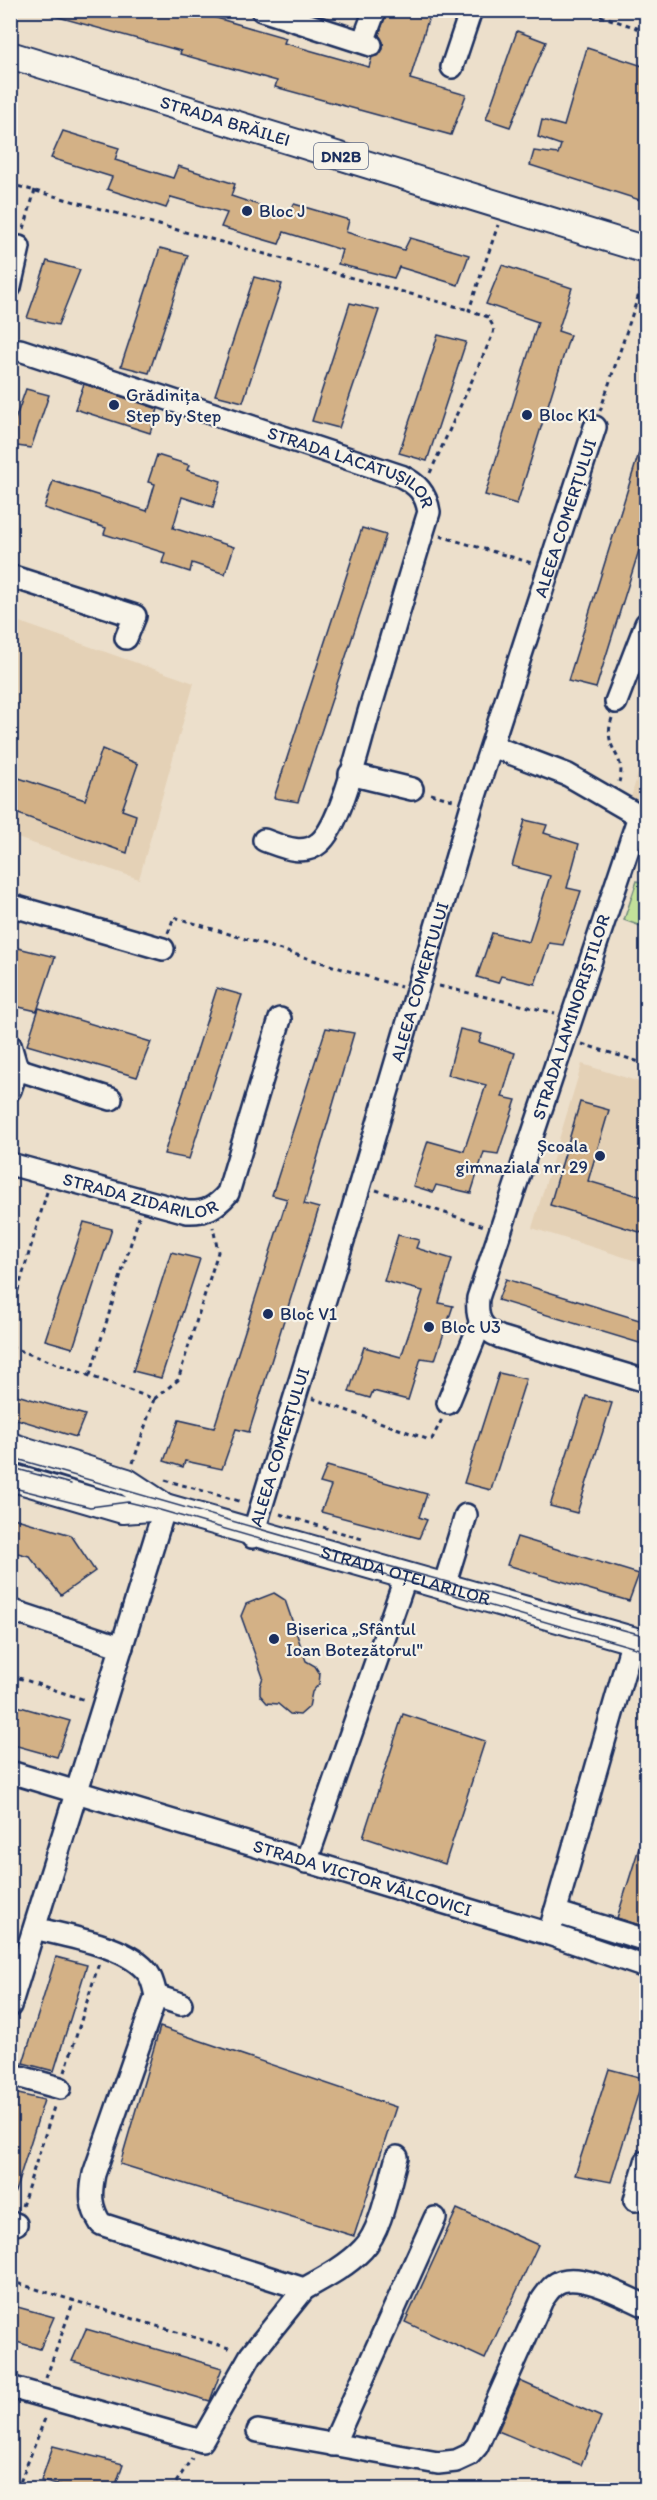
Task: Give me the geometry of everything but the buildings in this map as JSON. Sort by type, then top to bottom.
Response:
[{"type":"main road","name":"STRADA BRĂILEI","points":[[10,55],[646,249]]},
{"type":"main road","name":"STRADA OȚELARILOR","points":[[10,1446],[127,1482],[165,1507],[252,1535],[444,1586],[640,1642]]},
{"type":"main road","name":"STRADA OȚELARILOR","points":[[10,1477],[123,1510],[165,1507]]},
{"type":"street","points":[[262,10],[367,43],[375,10]]},
{"type":"street","points":[[452,67],[471,10]]},
{"type":"street","points":[[10,287],[19,247]]},
{"type":"street","name":"STRADA LĂCĂTUȘILOR","points":[[10,351],[20,350],[401,476],[413,482],[422,492],[429,512],[350,774],[328,835],[317,845],[304,850],[288,849],[264,840]]},
{"type":"street","name":"ALEEA COMERȚULUI","points":[[252,1535],[360,1185],[472,805],[595,427]]},
{"type":"street","points":[[10,576],[135,616],[126,638]]},
{"type":"street","points":[[616,702],[646,624]]},
{"type":"street","points":[[492,746],[567,775],[612,801]]},
{"type":"street","points":[[350,774],[412,789]]},
{"type":"street","name":"STRADA LAMINORIȘTILOR","points":[[480,1324],[477,1311],[478,1298],[570,1016],[639,816],[612,801]]},
{"type":"street","points":[[10,904],[163,949]]},
{"type":"street","name":"STRADA ZIDARILOR","points":[[10,1164],[187,1212],[208,1210],[218,1205],[228,1193],[280,1019]]},
{"type":"street","points":[[10,1045],[17,1069],[10,1090]]},
{"type":"street","points":[[17,1069],[111,1100]]},
{"type":"street","points":[[448,1403],[480,1324],[488,1332],[500,1337],[646,1381]]},
{"type":"street","points":[[10,2006],[165,1507]]},
{"type":"street","points":[[444,1586],[466,1515]]},
{"type":"street","points":[[306,1862],[406,1576]]},
{"type":"street","points":[[10,1610],[122,1647]]},
{"type":"street","points":[[549,1934],[640,1642]]},
{"type":"street","name":"STRADA VICTOR VÂLCOVICI","points":[[10,1772],[549,1934],[646,1967]]},
{"type":"street","points":[[555,1912],[646,1940]]},
{"type":"street","points":[[35,1928],[119,1952],[140,1965],[149,1975],[156,1996],[94,2174],[90,2193],[93,2212],[101,2224],[304,2289]]},
{"type":"street","points":[[156,1996],[181,2004]]},
{"type":"street","points":[[10,2074],[60,2088]]},
{"type":"street","points":[[10,2387],[202,2441],[251,2355],[304,2289],[363,2250],[374,2234],[397,2157]]},
{"type":"street","points":[[635,2200],[646,2162]]},
{"type":"street","points":[[333,2445],[435,2218]]},
{"type":"street","points":[[258,2431],[438,2463],[456,2461],[469,2455],[477,2446],[542,2300],[551,2286],[562,2281],[577,2279],[646,2306]]},
{"type":"path","points":[[583,10],[646,31]]},
{"type":"path","points":[[10,184],[488,317],[494,328],[493,334],[422,492]]},
{"type":"path","points":[[19,247],[35,190]]},
{"type":"path","points":[[469,310],[505,207]]},
{"type":"path","points":[[604,400],[646,273]]},
{"type":"path","points":[[423,531],[548,568]]},
{"type":"path","points":[[612,801],[622,772],[621,764],[608,737],[616,702]]},
{"type":"path","points":[[412,789],[472,805]]},
{"type":"path","points":[[163,949],[174,916],[418,986],[570,1016]]},
{"type":"path","points":[[563,1039],[646,1064]]},
{"type":"path","points":[[10,1317],[52,1175]]},
{"type":"path","points":[[360,1185],[500,1231]]},
{"type":"path","points":[[90,1376],[144,1200]]},
{"type":"path","points":[[131,1470],[154,1399],[178,1380],[218,1252],[208,1210]]},
{"type":"path","points":[[10,1347],[154,1399]]},
{"type":"path","points":[[296,1393],[427,1439],[432,1439],[436,1435],[448,1403]]},
{"type":"path","points":[[164,1479],[261,1508]]},
{"type":"path","points":[[10,1675],[104,1706]]},
{"type":"path","points":[[10,2281],[251,2355]]},
{"type":"path","points":[[17,2490],[74,2300]]},
{"type":"path","points":[[171,2490],[202,2441]]},
{"type":"shaded area","points":[[11,619],[194,683],[139,879],[11,836]]},
{"type":"shaded area","points":[[646,747],[646,809],[629,804]]},
{"type":"shaded area","name":"Școala gimnaziala nr. 29","points":[[582,1064],[646,1084],[646,1264],[532,1228]]},
{"type":"green space","points":[[637,881],[646,884],[646,928],[624,920]]},
{"type":"tram line","points":[[10,1457],[381,1564],[646,1636]]},
{"type":"tram line","points":[[10,1467],[71,1484]]},
{"type":"tram line","points":[[10,1487],[90,1507],[128,1502],[153,1508],[646,1651]]},
{"type":"place","name":"Bloc J","points":[[247,211]]},
{"type":"place","name":"Grădinița Step by Step","points":[[114,405]]},
{"type":"place","name":"Bloc K1","points":[[527,415]]},
{"type":"place","name":"Școala gimnaziala nr. 29","points":[[600,1156]]},
{"type":"place","name":"Bloc V1","points":[[268,1314]]},
{"type":"place","name":"Bloc U3","points":[[429,1327]]},
{"type":"place","name":"Biserica „Sfântul Ioan Botezătorul\"","points":[[274,1639]]}]
